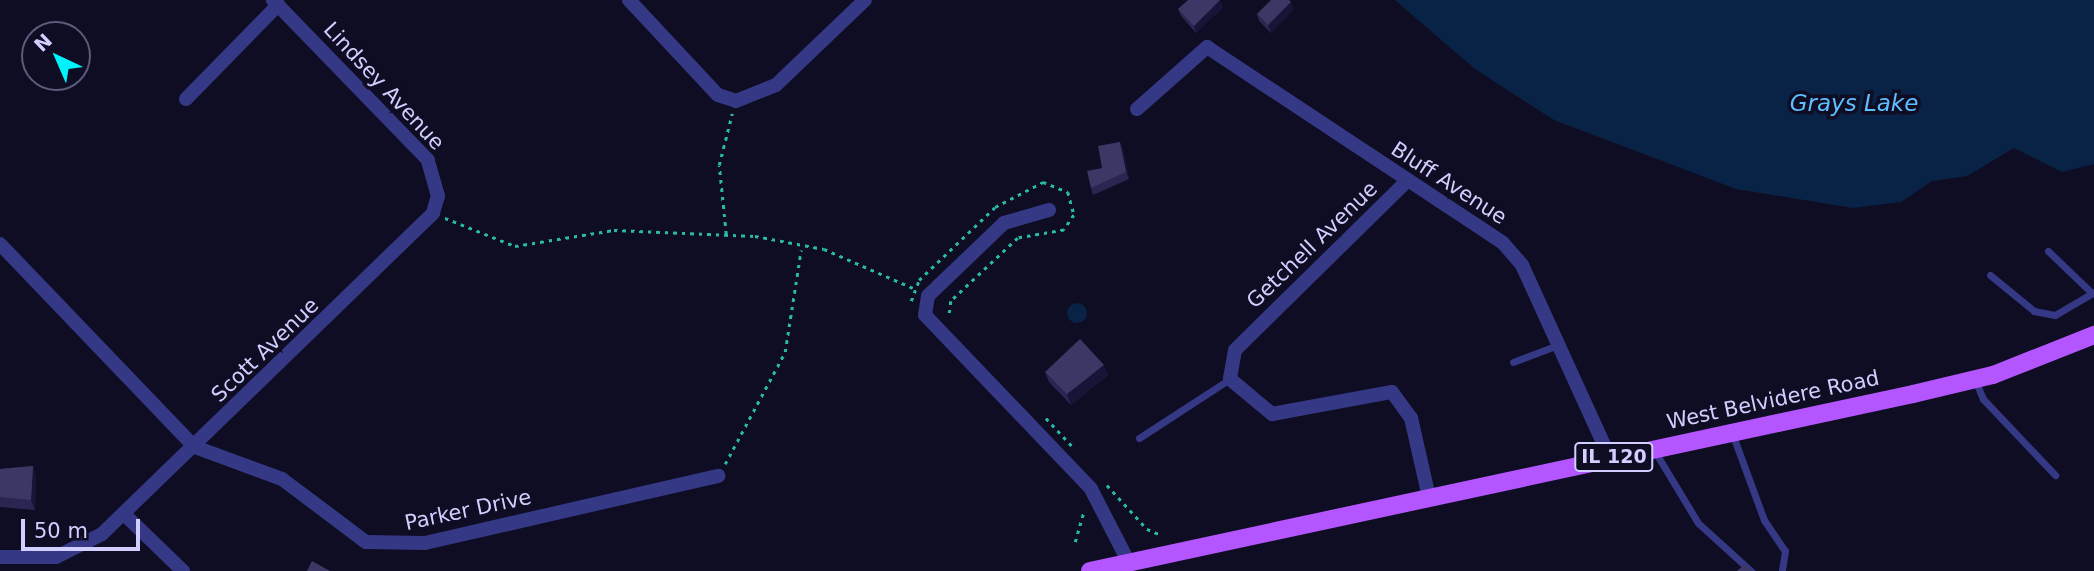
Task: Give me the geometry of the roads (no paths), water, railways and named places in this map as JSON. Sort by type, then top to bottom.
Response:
[{"type":"main road","name":"West Belvidere Road","points":[[1129,563],[1974,379],[2094,335]]},
{"type":"main road","name":"IL 120","points":[[1090,571],[1129,563]]},
{"type":"street","points":[[629,0],[718,95],[736,101],[781,80],[865,0]]},
{"type":"street","points":[[186,99],[276,2]]},
{"type":"street","name":"Lindsey Avenue","points":[[276,2],[428,160],[438,196],[433,213]]},
{"type":"street","name":"Bluff Avenue","points":[[1137,109],[1207,47],[1503,243],[1522,265],[1610,458]]},
{"type":"street","name":"Getchell Avenue","points":[[1230,379],[1235,350],[1407,181]]},
{"type":"street","points":[[1049,210],[1004,223],[928,296],[924,308],[932,327],[1091,489],[1129,563]]},
{"type":"street","name":"Scott Avenue","points":[[0,557],[35,565],[86,545],[125,515],[433,213]]},
{"type":"street","name":"Parker Drive","points":[[0,244],[195,447],[282,479],[343,530],[389,547],[718,476]]},
{"type":"street","points":[[1230,379],[1272,414],[1392,392],[1411,418],[1429,497]]},
{"type":"street","points":[[125,515],[183,571]]},
{"type":"lane","points":[[1990,275],[2034,311],[2055,315],[2093,293],[2048,251]]},
{"type":"lane","points":[[1513,362],[1559,345]]},
{"type":"lane","points":[[1139,438],[1230,379]]},
{"type":"lane","points":[[1974,379],[1983,399],[2055,475]]},
{"type":"lane","points":[[1731,432],[1764,520],[1785,551],[1782,571]]},
{"type":"lane","points":[[1653,449],[1698,523],[1751,571]]},
{"type":"water","name":"Grays Lake","points":[[1395,0],[2094,0],[2094,164],[2062,172],[2014,148],[1967,176],[1932,181],[1901,202],[1853,208],[1736,189],[1554,120],[1475,69]]},
{"type":"water","points":[[1073,303],[1081,303],[1087,313],[1081,323],[1073,323],[1067,317],[1067,309]]}]
